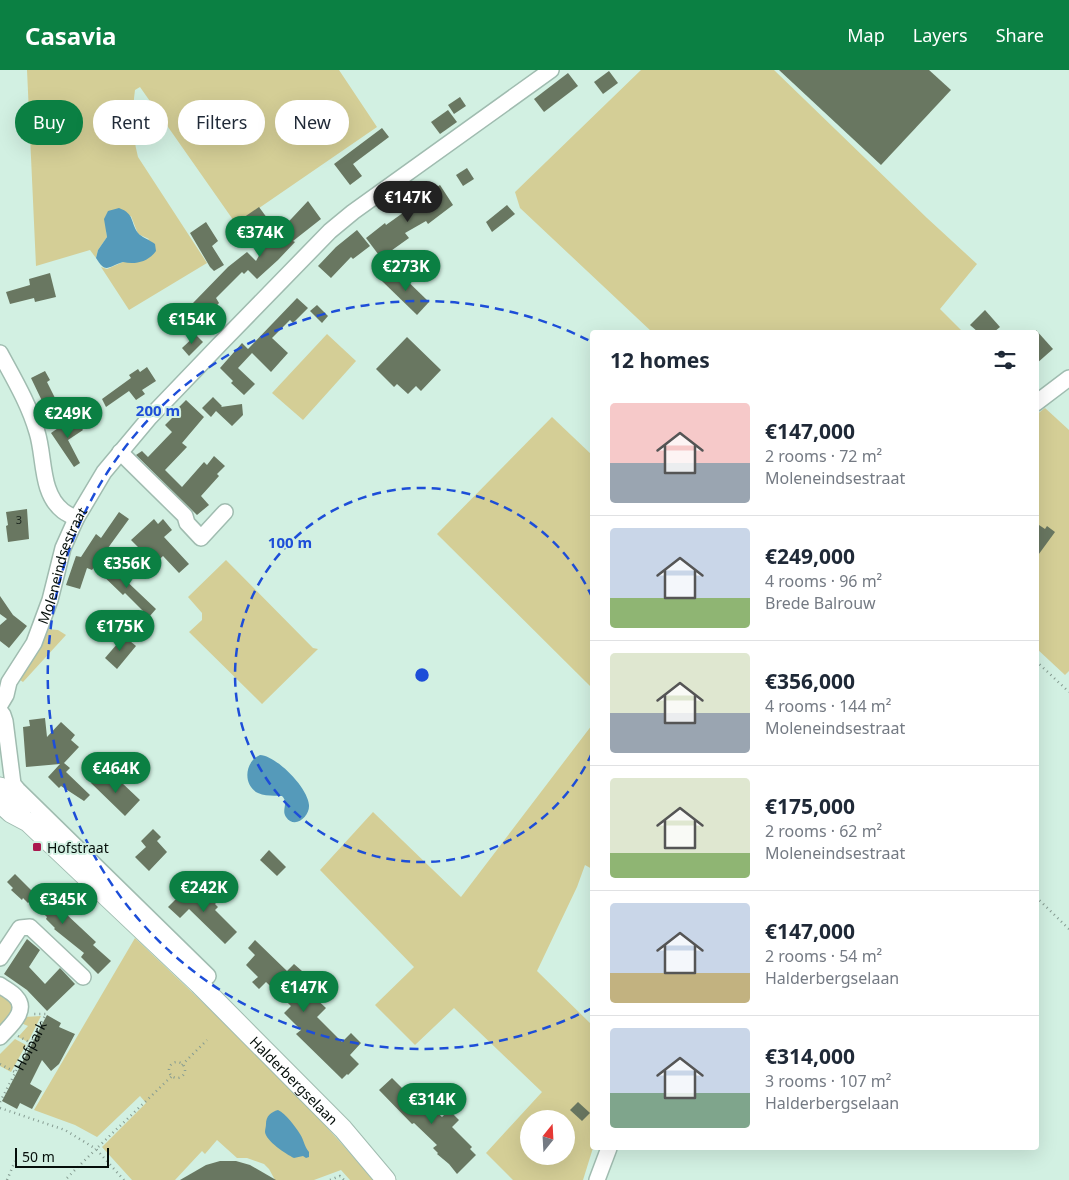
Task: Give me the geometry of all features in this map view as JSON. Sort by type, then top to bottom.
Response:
[{"type":"main road","name":"Halderbergselaan","points":[[0,787],[18,806],[28,822],[199,984],[343,1129],[386,1180]]},
{"type":"main road","name":"Halderbergselaan","points":[[0,803],[11,813],[28,822]]},
{"type":"street","name":"Moleneindsestraat","points":[[0,705],[6,695],[5,685],[34,643],[50,600],[63,548],[76,519],[104,472],[120,452],[219,345],[330,231],[353,212],[551,70]]},
{"type":"street","points":[[0,353],[23,395],[38,434],[49,491],[63,511],[76,519]]},
{"type":"street","points":[[1039,401],[1069,378]]},
{"type":"street","points":[[120,452],[185,516],[187,523],[201,538],[225,512]]},
{"type":"street","points":[[0,711],[5,721],[13,784],[208,976],[199,984]]},
{"type":"street","points":[[0,958],[20,928],[30,927],[83,977]]},
{"type":"street","name":"Hofpark","points":[[0,985],[17,997],[20,1006],[18,1017],[0,1037]]},
{"type":"street","points":[[598,1180],[608,1150]]},
{"type":"path","points":[[1039,664],[1069,692]]},
{"type":"path","points":[[1039,900],[1069,929]]},
{"type":"path","name":"Hofpark","points":[[0,1102],[46,1014],[18,1014]]},
{"type":"path","points":[[182,1065],[207,1040]]},
{"type":"path","points":[[178,1063],[182,1065],[185,1069],[182,1076],[178,1078],[172,1076],[169,1071],[173,1064],[178,1063]]},
{"type":"path","points":[[0,1064],[15,1072]]},
{"type":"path","points":[[65,1180],[172,1076]]},
{"type":"path","points":[[0,1108],[65,1130],[96,1150],[124,1180]]},
{"type":"path","points":[[7,1180],[15,1161]]},
{"type":"path","points":[[330,1180],[340,1176],[344,1180]]},
{"type":"shaded area","points":[[27,70],[339,70],[377,127],[236,224],[181,145],[265,145],[265,100],[178,100],[178,141],[168,127],[168,100],[149,100],[140,87],[135,90],[134,100],[93,100],[93,145],[136,145],[138,157],[207,263],[129,310],[101,267],[107,269],[123,262],[149,239],[138,234],[131,216],[106,230],[107,237],[98,250],[96,258],[90,250],[36,266],[30,145],[83,145],[83,100],[28,100]]},
{"type":"shaded area","points":[[641,70],[774,70],[977,264],[940,309],[961,330],[650,330],[520,208],[515,192]]},
{"type":"shaded area","points":[[327,334],[356,361],[303,420],[272,393]]},
{"type":"shaded area","points":[[1045,408],[1069,430],[1069,671],[1065,675],[1039,651],[1039,413]]},
{"type":"shaded area","points":[[552,417],[590,453],[590,686],[437,534]]},
{"type":"shaded area","points":[[226,560],[313,648],[318,649],[262,704],[189,632],[202,620],[202,613],[188,597]]},
{"type":"shaded area","points":[[47,629],[58,630],[66,635],[23,682],[20,680]]},
{"type":"shaded area","points":[[590,728],[590,868],[585,865],[577,887],[537,971],[590,1023],[590,1150],[592,1150],[583,1180],[513,1180],[486,1153],[520,1116],[520,1165],[575,1165],[575,1110],[525,1110],[542,1092],[454,1008],[415,1045],[375,1005],[414,967],[320,870],[373,812],[461,897]]},
{"type":"shaded area","points":[[135,938],[288,1086],[373,1180],[350,1180],[341,1170],[314,1180],[275,1180],[264,1164],[247,1158],[237,1158],[217,1140],[205,1154],[202,1151],[175,1180],[132,1180],[102,1147],[146,1103],[140,1096],[97,1137],[75,1125],[34,1110]]},
{"type":"shaded area","points":[[0,994],[12,1003],[14,1009],[0,1032]]},
{"type":"shaded area","points":[[41,1016],[28,1042],[18,1037],[28,1026],[21,1023],[24,1017]]},
{"type":"shaded area","points":[[15,1039],[26,1045],[11,1072],[0,1066],[0,1054]]},
{"type":"water","points":[[119,208],[128,213],[139,234],[155,244],[156,251],[149,258],[141,262],[123,262],[105,268],[96,258],[98,250],[107,237],[104,219],[108,211]]},
{"type":"water","points":[[260,755],[275,761],[298,782],[309,805],[305,817],[301,820],[294,822],[286,817],[284,812],[285,801],[282,796],[261,794],[253,790],[248,780],[248,768],[255,758]]},
{"type":"water","points":[[278,1110],[287,1117],[298,1131],[309,1152],[309,1157],[294,1158],[277,1147],[266,1136],[267,1119],[271,1113]]},
{"type":"building","points":[[779,70],[929,70],[951,90],[881,165]]},
{"type":"building","points":[[609,71],[618,83],[603,94],[594,82]]},
{"type":"building","points":[[568,73],[578,86],[544,112],[534,99]]},
{"type":"building","points":[[460,97],[466,106],[454,114],[448,105]]},
{"type":"building","points":[[448,110],[457,122],[440,134],[431,122]]},
{"type":"building","points":[[382,128],[389,137],[353,164],[362,176],[350,185],[334,164]]},
{"type":"building","points":[[467,168],[474,179],[463,186],[456,175]]},
{"type":"building","points":[[440,185],[453,205],[428,224],[426,221],[405,233],[409,238],[381,258],[366,238],[385,223],[386,225],[414,205],[419,211],[435,200],[429,192]]},
{"type":"building","points":[[308,201],[321,219],[293,241],[295,242],[257,279],[248,270],[244,274],[242,272],[216,298],[219,303],[210,313],[207,310],[202,315],[193,303],[228,267],[247,252],[256,261],[262,250]]},
{"type":"building","points":[[507,205],[515,214],[492,232],[486,222]]},
{"type":"building","points":[[259,207],[270,222],[250,234],[240,220]]},
{"type":"building","points":[[206,222],[218,241],[212,246],[224,265],[214,271],[190,233]]},
{"type":"building","points":[[357,230],[370,246],[353,259],[351,257],[331,278],[318,266],[336,247]]},
{"type":"building","points":[[394,268],[429,302],[417,315],[382,281]]},
{"type":"building","points":[[50,273],[56,297],[35,302],[34,298],[10,304],[6,292],[30,285],[29,279]]},
{"type":"building","points":[[297,298],[308,308],[293,323],[290,320],[272,338],[288,353],[271,372],[252,353],[238,368],[255,384],[244,395],[231,383],[233,381],[220,368],[242,343],[248,349]]},
{"type":"building","points":[[317,305],[328,316],[322,323],[310,311]]},
{"type":"building","points":[[985,310],[1000,327],[996,330],[976,330],[970,325]]},
{"type":"building","points":[[1039,333],[1053,349],[1039,361]]},
{"type":"building","points":[[196,335],[203,342],[189,356],[182,348]]},
{"type":"building","points":[[407,337],[441,370],[421,391],[416,386],[408,394],[397,384],[394,387],[376,369]]},
{"type":"building","points":[[147,367],[156,381],[142,390],[145,394],[136,400],[129,391],[106,407],[102,399],[131,378],[129,375],[138,369],[140,372]]},
{"type":"building","points":[[45,371],[50,380],[47,382],[55,398],[43,403],[31,378]]},
{"type":"building","points":[[213,397],[221,407],[242,404],[243,415],[232,426],[216,411],[211,417],[202,408]]},
{"type":"building","points":[[186,400],[204,417],[182,443],[187,447],[165,470],[182,487],[204,462],[207,465],[214,456],[225,466],[217,474],[219,476],[201,496],[209,505],[197,515],[136,455],[142,451],[148,457],[172,432],[165,425]]},
{"type":"building","points":[[74,417],[83,430],[68,440],[80,463],[74,467],[51,433]]},
{"type":"building","points":[[27,509],[29,539],[8,542],[6,512]]},
{"type":"building","points":[[119,512],[129,519],[92,570],[87,568],[80,589],[66,585],[76,556],[81,557],[96,534],[101,538]]},
{"type":"building","points":[[154,519],[158,524],[163,519],[172,530],[164,537],[189,564],[179,573],[163,556],[149,569],[139,558],[144,553],[131,540]]},
{"type":"building","points":[[1039,525],[1045,529],[1047,526],[1055,532],[1039,554]]},
{"type":"building","points":[[105,563],[156,609],[149,617],[125,593],[123,595],[97,570]]},
{"type":"building","points":[[0,596],[13,615],[27,626],[9,648],[0,641],[0,625],[7,619],[0,614]]},
{"type":"building","points":[[105,619],[119,631],[112,638],[98,626]]},
{"type":"building","points":[[124,636],[136,646],[117,669],[105,658]]},
{"type":"building","points":[[45,718],[47,737],[61,722],[75,735],[71,740],[79,747],[64,763],[70,768],[66,772],[90,795],[84,801],[61,786],[59,788],[48,777],[60,764],[26,767],[23,727],[30,726],[29,720]]},
{"type":"building","points":[[101,773],[116,787],[121,782],[140,800],[125,816],[91,783]]},
{"type":"building","points":[[153,829],[161,837],[157,841],[167,852],[149,871],[135,857],[146,847],[141,841]]},
{"type":"building","points":[[269,850],[286,867],[277,876],[260,860]]},
{"type":"building","points":[[15,874],[36,895],[38,893],[54,909],[61,901],[69,909],[65,913],[96,942],[93,945],[111,961],[98,974],[81,957],[84,953],[54,929],[46,919],[47,917],[30,901],[28,903],[23,898],[22,900],[11,890],[13,888],[7,882]]},
{"type":"building","points":[[199,888],[216,903],[218,907],[215,910],[237,932],[225,944],[189,909],[180,918],[168,907],[185,890],[191,896]]},
{"type":"building","points":[[27,939],[40,950],[29,967],[45,984],[60,968],[75,984],[47,1011],[27,990],[4,974]]},
{"type":"building","points":[[255,940],[287,971],[294,964],[302,971],[287,986],[302,1000],[310,993],[326,1008],[317,1017],[342,1042],[351,1033],[361,1043],[350,1055],[359,1064],[342,1079],[296,1034],[301,1030],[284,1013],[291,1006],[266,982],[259,989],[252,982],[258,977],[246,965],[255,955],[248,948]]},
{"type":"building","points":[[47,1015],[61,1023],[59,1027],[75,1034],[59,1064],[51,1071],[42,1060],[30,1084],[42,1091],[32,1109],[20,1103],[17,1109],[2,1101]]},
{"type":"building","points":[[392,1078],[412,1098],[418,1094],[442,1117],[449,1110],[459,1120],[452,1127],[472,1147],[470,1149],[476,1155],[457,1174],[437,1154],[433,1148],[437,1145],[414,1123],[412,1124],[379,1090]]},
{"type":"building","points":[[578,1102],[590,1113],[582,1121],[575,1115],[575,1110],[570,1110]]},
{"type":"building","points":[[220,1161],[236,1161],[250,1165],[276,1180],[180,1180],[206,1165]]},
{"type":"place","name":"Hofstraat","points":[[37,847]]}]
